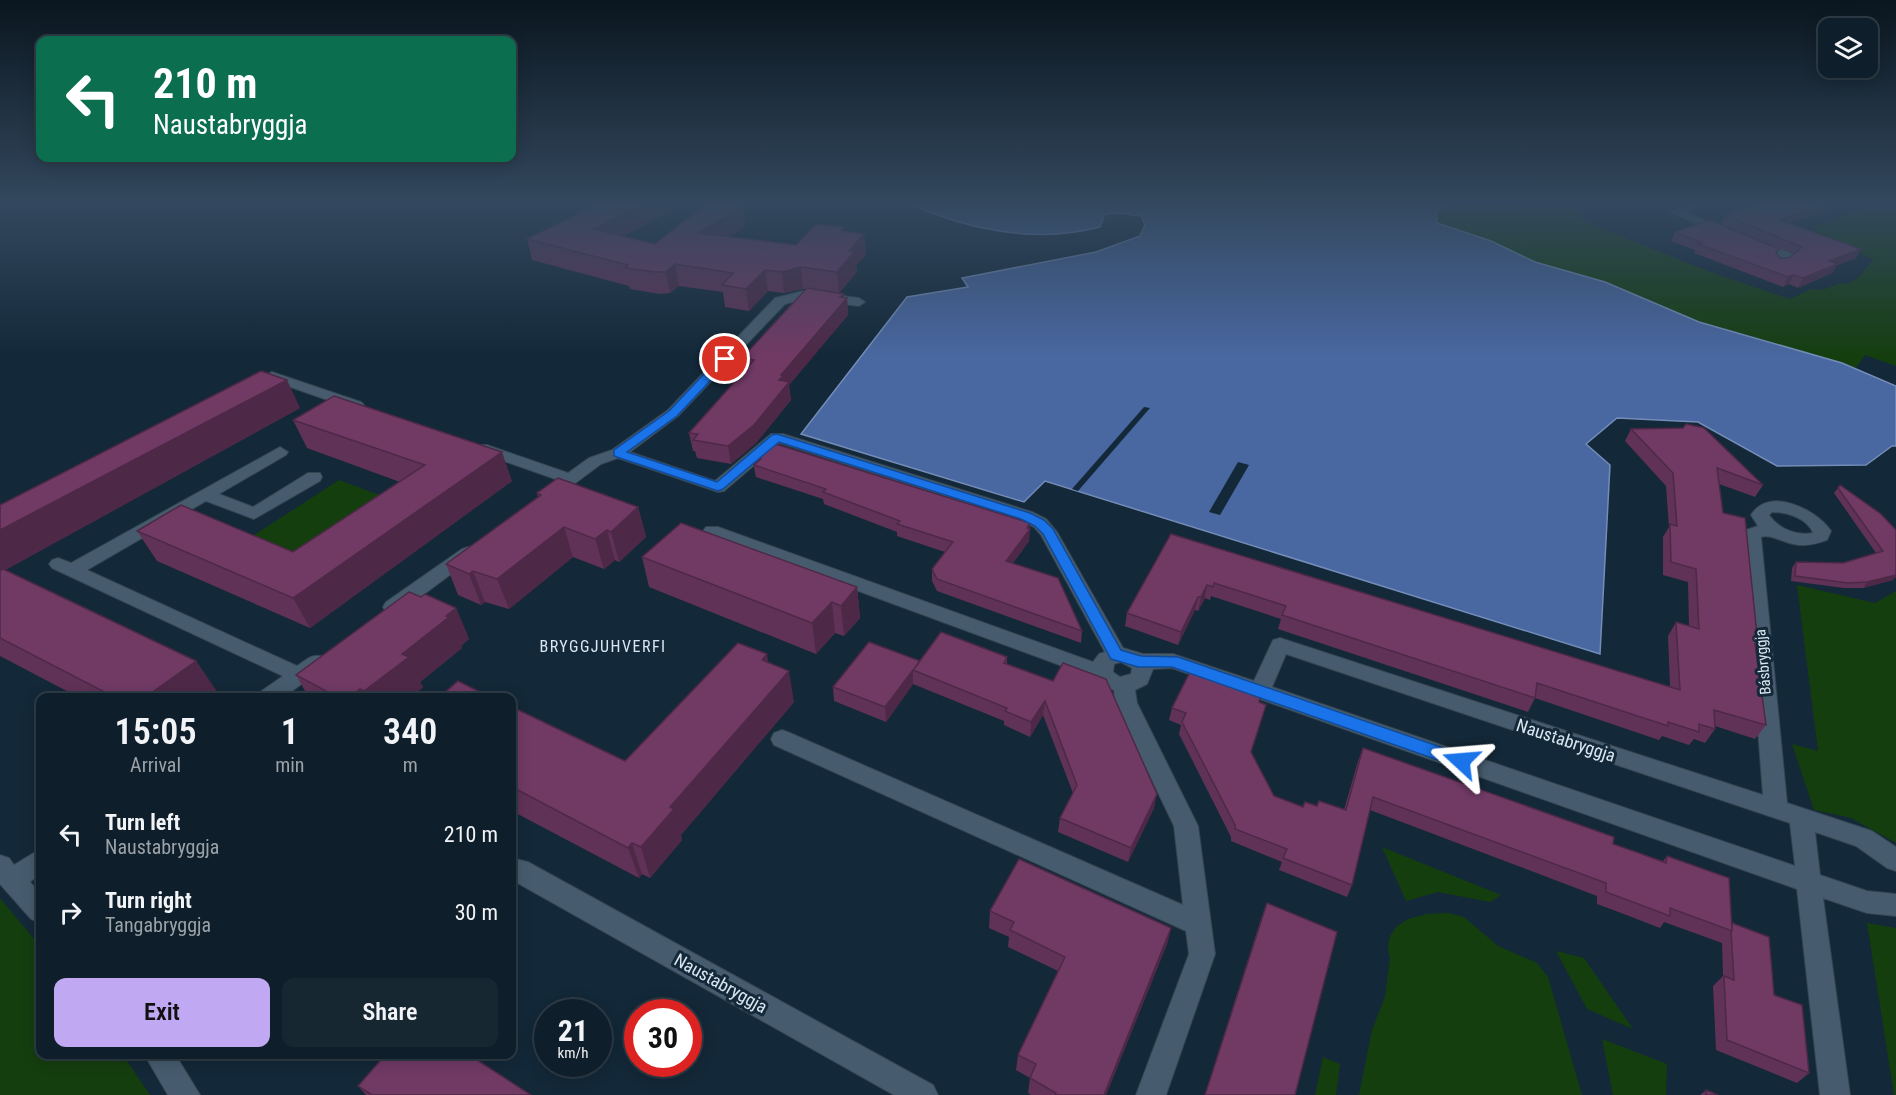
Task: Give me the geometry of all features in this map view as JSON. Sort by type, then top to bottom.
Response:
[{"type":"street","points":[[1779,262],[1789,257],[1782,254]]},
{"type":"street","points":[[534,505],[595,461],[618,453],[673,413],[780,301],[803,295],[859,302]]},
{"type":"street","points":[[252,386],[273,376],[371,410]]},
{"type":"street","points":[[618,453],[718,487],[777,437],[1026,516],[1040,523],[1048,532],[1117,655]]},
{"type":"street","points":[[468,444],[570,479]]},
{"type":"street","points":[[280,452],[206,495],[66,567],[299,675]]},
{"type":"street","points":[[206,495],[254,514],[314,477]]},
{"type":"street","name":"Básbryggja","points":[[1770,528],[1752,534],[1776,809]]},
{"type":"street","points":[[712,531],[1101,672],[1112,683],[1124,685],[1140,679],[1143,670],[1138,662],[1128,656],[1117,655],[1105,659],[1101,672]]},
{"type":"street","points":[[374,621],[481,544]]},
{"type":"street","name":"Naustabryggja","points":[[1260,692],[1280,645],[1864,838],[1896,860]]},
{"type":"street","points":[[274,693],[327,654]]},
{"type":"street","points":[[1138,662],[1173,661],[1867,902],[1884,905],[1896,904]]},
{"type":"street","points":[[1124,685],[1125,703],[1186,826],[1202,954],[1151,1095]]},
{"type":"street","points":[[782,739],[1198,924]]},
{"type":"street","points":[[1801,818],[1835,1095]]},
{"type":"street","points":[[36,862],[6,873],[36,907]]},
{"type":"street","name":"Naustabryggja","points":[[516,871],[923,1095]]},
{"type":"street","points":[[161,1059],[185,1095]]},
{"type":"green space","points":[[1518,254],[1666,254],[1710,272],[1790,299],[1811,289],[1822,290],[1838,284],[1850,283],[1860,276],[1873,260],[1861,254],[1896,254],[1896,366],[1865,355],[1856,368],[1699,322],[1605,282],[1535,262]]},
{"type":"green space","points":[[339,480],[404,504],[301,561],[248,539]]},
{"type":"green space","points":[[1797,585],[1875,603],[1896,591],[1896,843],[1851,818],[1814,810],[1792,744],[1818,751]]},
{"type":"green space","points":[[1382,847],[1501,895],[1490,902],[1438,892],[1406,901]]},
{"type":"green space","points":[[0,898],[36,941],[36,1059],[126,1059],[150,1095],[0,1095]]},
{"type":"green space","points":[[1448,913],[1464,917],[1498,946],[1537,963],[1548,977],[1582,1095],[1359,1095],[1372,1030],[1385,997],[1390,936],[1397,926],[1408,919],[1427,914]]},
{"type":"green space","points":[[1867,923],[1896,928],[1896,1095],[1894,1095]]},
{"type":"green space","points":[[1556,951],[1584,958],[1633,1029],[1587,1009]]},
{"type":"green space","points":[[1602,1039],[1667,1064],[1666,1095],[1613,1095]]},
{"type":"green space","points":[[1323,1057],[1340,1064],[1336,1095],[1315,1095]]},
{"type":"water","points":[[1085,254],[1518,254],[1535,262],[1605,282],[1699,322],[1842,363],[1896,386],[1896,446],[1892,446],[1866,465],[1777,466],[1698,422],[1617,418],[1586,444],[1610,465],[1600,654],[1045,481],[1024,502],[801,434],[907,297],[968,287],[962,278]]},
{"type":"pier","points":[[1144,407],[1150,408],[1078,491],[1072,489]]},
{"type":"pier","points":[[1238,462],[1249,465],[1220,515],[1209,512]]},
{"type":"building","points":[[586,254],[852,254],[837,272],[801,267],[782,272],[765,270],[746,289],[722,285],[733,273],[675,264],[666,272],[655,272],[625,268],[628,265]]},
{"type":"building","points":[[1726,254],[1777,254],[1780,258],[1789,258],[1794,254],[1847,254],[1829,261],[1838,264],[1803,278],[1794,275],[1788,277]]},
{"type":"building","points":[[807,288],[844,294],[840,297],[847,298],[781,375],[783,376],[779,380],[789,382],[754,425],[728,446],[693,440],[698,434],[689,433],[754,360],[742,358]]},
{"type":"building","points":[[261,371],[287,380],[0,530],[0,505]]},
{"type":"building","points":[[334,396],[502,452],[293,598],[137,531],[181,505],[293,552],[425,465],[293,420]]},
{"type":"building","points":[[1686,424],[1704,428],[1763,485],[1717,468],[1723,513],[1745,518],[1758,645],[1755,644],[1766,725],[1714,710],[1715,729],[1699,724],[1699,732],[1668,722],[1668,726],[1537,683],[1535,698],[1282,615],[1286,606],[1214,583],[1213,587],[1207,585],[1201,597],[1198,597],[1181,632],[1127,613],[1171,534],[1680,690],[1676,622],[1699,629],[1696,569],[1671,562],[1670,524],[1677,526],[1673,473],[1631,429],[1683,428]]},
{"type":"building","points":[[769,442],[1030,523],[1027,528],[1030,529],[1006,561],[1058,578],[1082,631],[937,579],[932,569],[953,542],[897,524],[900,521],[823,492],[826,489],[754,465],[761,459],[752,457]]},
{"type":"building","points":[[558,478],[638,507],[611,532],[607,530],[595,539],[564,527],[497,579],[473,571],[469,574],[446,564],[541,495],[537,493]]},
{"type":"building","points":[[1840,485],[1881,514],[1896,530],[1896,575],[1867,582],[1848,583],[1795,576],[1796,562],[1843,563],[1883,551],[1838,488]]},
{"type":"building","points":[[681,523],[857,587],[841,606],[832,602],[812,623],[642,557]]},
{"type":"building","points":[[3,569],[196,661],[151,693],[106,693],[0,638],[0,571]]},
{"type":"building","points":[[409,592],[421,597],[425,594],[456,608],[446,616],[449,617],[402,654],[409,657],[364,691],[360,689],[355,693],[330,693],[296,675]]},
{"type":"building","points":[[941,632],[1007,657],[1004,663],[1053,681],[1063,663],[1106,679],[1157,794],[1131,848],[1060,818],[1077,785],[1045,701],[1031,722],[1005,711],[1007,708],[913,670],[885,707],[833,687],[869,642],[920,661]]},
{"type":"building","points":[[738,643],[767,654],[762,660],[789,671],[670,807],[674,809],[641,847],[632,843],[628,848],[516,789],[516,709],[625,761]]},
{"type":"building","points":[[1191,670],[1261,694],[1259,702],[1266,705],[1251,752],[1274,796],[1303,807],[1305,802],[1317,806],[1319,801],[1346,810],[1363,748],[1614,837],[1613,844],[1666,863],[1667,856],[1729,878],[1732,931],[1670,908],[1670,916],[1606,892],[1606,883],[1373,797],[1352,885],[1283,858],[1287,849],[1235,829],[1182,722],[1186,713],[1172,708]]},
{"type":"building","points":[[458,681],[482,693],[444,693]]},
{"type":"building","points":[[1019,859],[1171,928],[1104,1095],[1055,1095],[1056,1093],[1030,1078],[1036,1064],[1018,1055],[1065,957],[1010,930],[1014,922],[990,911]]},
{"type":"building","points":[[1267,903],[1337,932],[1295,1095],[1205,1095]]},
{"type":"building","points":[[1732,923],[1769,937],[1774,995],[1802,1005],[1809,1073],[1727,1040],[1724,976],[1734,980]]},
{"type":"building","points":[[382,1059],[476,1059],[531,1095],[372,1095],[358,1086]]},
{"type":"building","points":[[1706,1090],[1718,1095],[1706,1095]]},
{"type":"district","name":"BRYGGJUHVERFI","points":[[603,646]]},
{"type":"route","points":[[725,359],[673,413],[618,453],[718,487],[777,437],[1026,516],[1040,523],[1048,532],[1117,655],[1134,658],[1138,662],[1173,661],[1461,761]]}]
